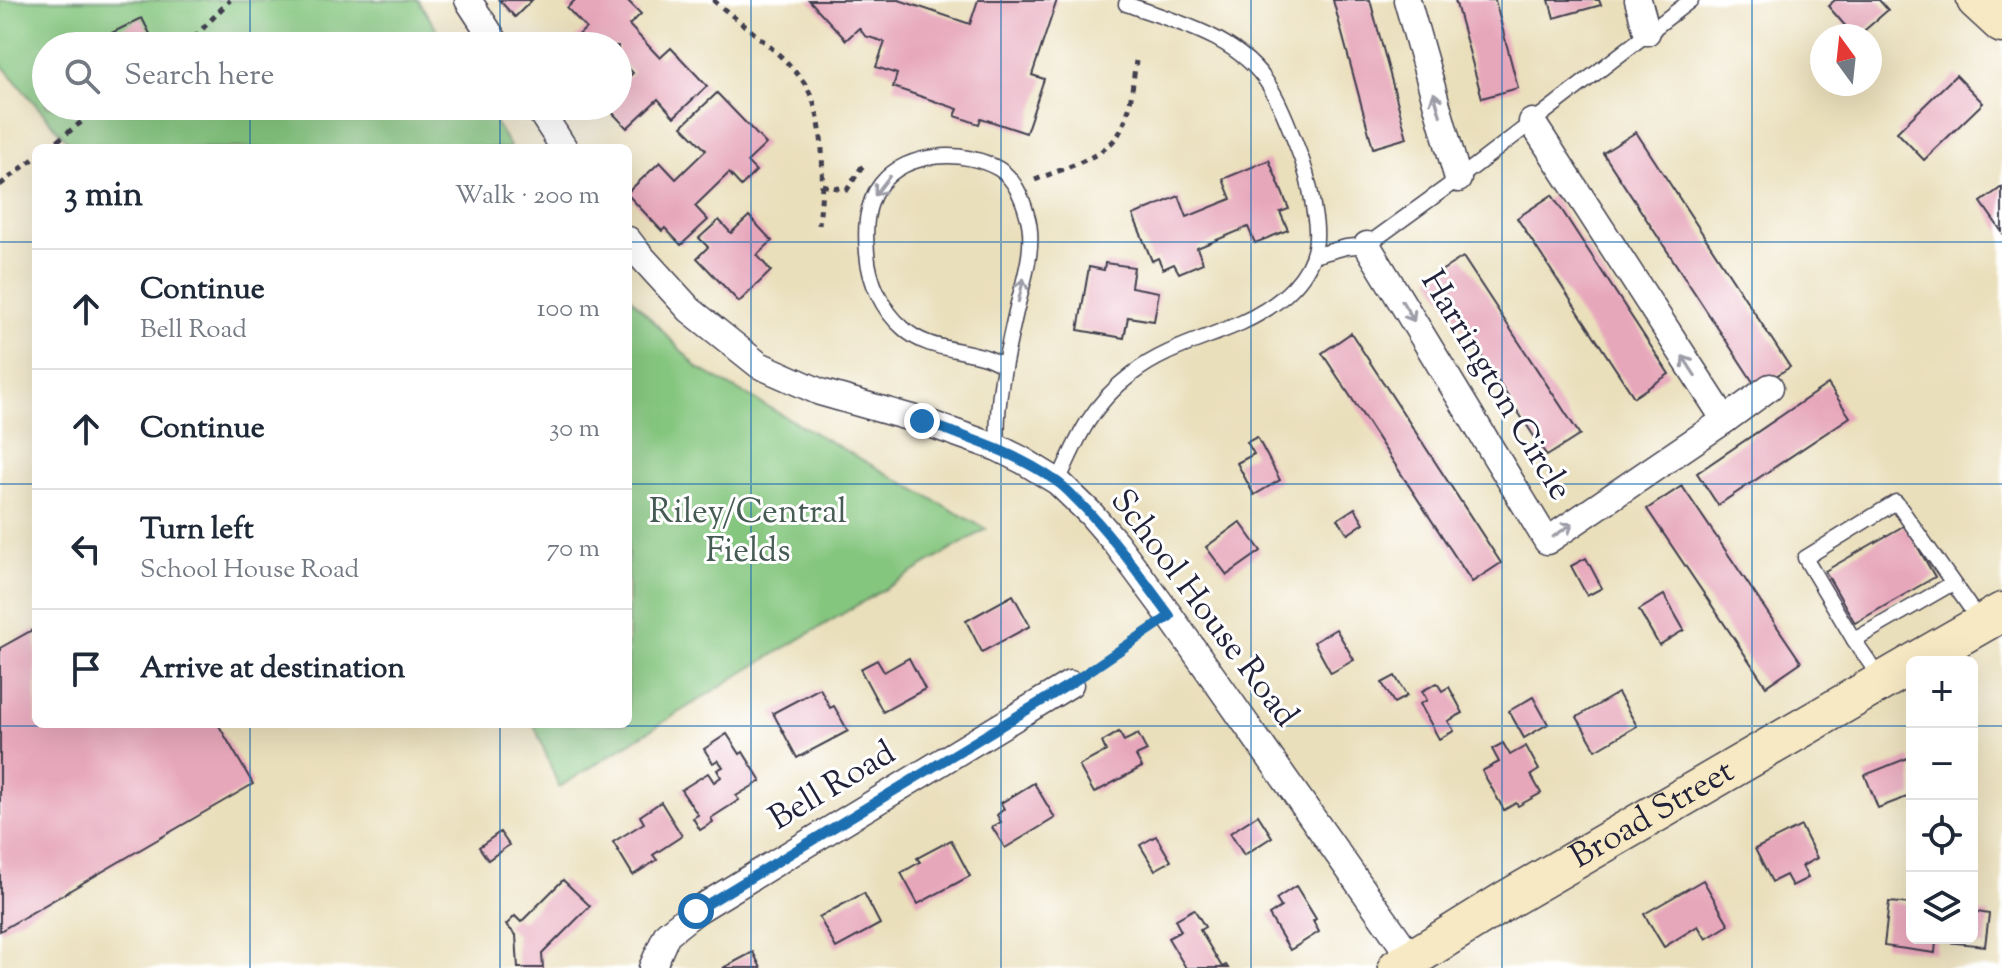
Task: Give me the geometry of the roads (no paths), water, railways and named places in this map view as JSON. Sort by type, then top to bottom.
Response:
[{"type":"main road","points":[[1976,0],[2002,24]]},
{"type":"main road","name":"Broad Street","points":[[1404,964],[1508,899],[1991,618]]},
{"type":"street","points":[[468,0],[489,32]]},
{"type":"street","points":[[1407,0],[1458,179]]},
{"type":"street","points":[[1638,0],[1647,32]]},
{"type":"street","points":[[546,120],[561,144]]},
{"type":"street","points":[[1532,122],[1725,420],[1770,387]]},
{"type":"street","name":"School House Road","points":[[632,245],[690,310],[759,365],[820,392],[922,421],[998,448],[1058,482],[1116,543],[1170,616],[1404,964]]},
{"type":"street","name":"Harrington Circle","points":[[1367,245],[1547,541],[1725,420]]},
{"type":"street","name":"Bell Road","points":[[652,968],[667,934],[696,911],[1070,684]]},
{"type":"lane","points":[[1313,256],[1367,245],[1691,0]]},
{"type":"lane","points":[[1058,482],[1077,438],[1101,401],[1144,366],[1178,348],[1243,322],[1280,300],[1301,280],[1313,256],[1316,232],[1310,188],[1301,157],[1269,84],[1233,48],[1199,30],[1126,4]]},
{"type":"lane","points":[[998,448],[996,425],[1004,366],[1031,237],[1028,217],[1018,191],[1002,170],[980,161],[953,156],[923,158],[899,168],[881,183],[871,202],[865,227],[867,263],[876,291],[904,331],[926,342],[987,358],[1004,366]]},
{"type":"lane","points":[[1903,669],[1854,640],[1805,558],[1896,502],[1953,583],[1991,618]]},
{"type":"lane","points":[[1854,640],[1953,583]]},
{"type":"park label","name":"Riley/Central Fields","points":[[748,532]]}]
